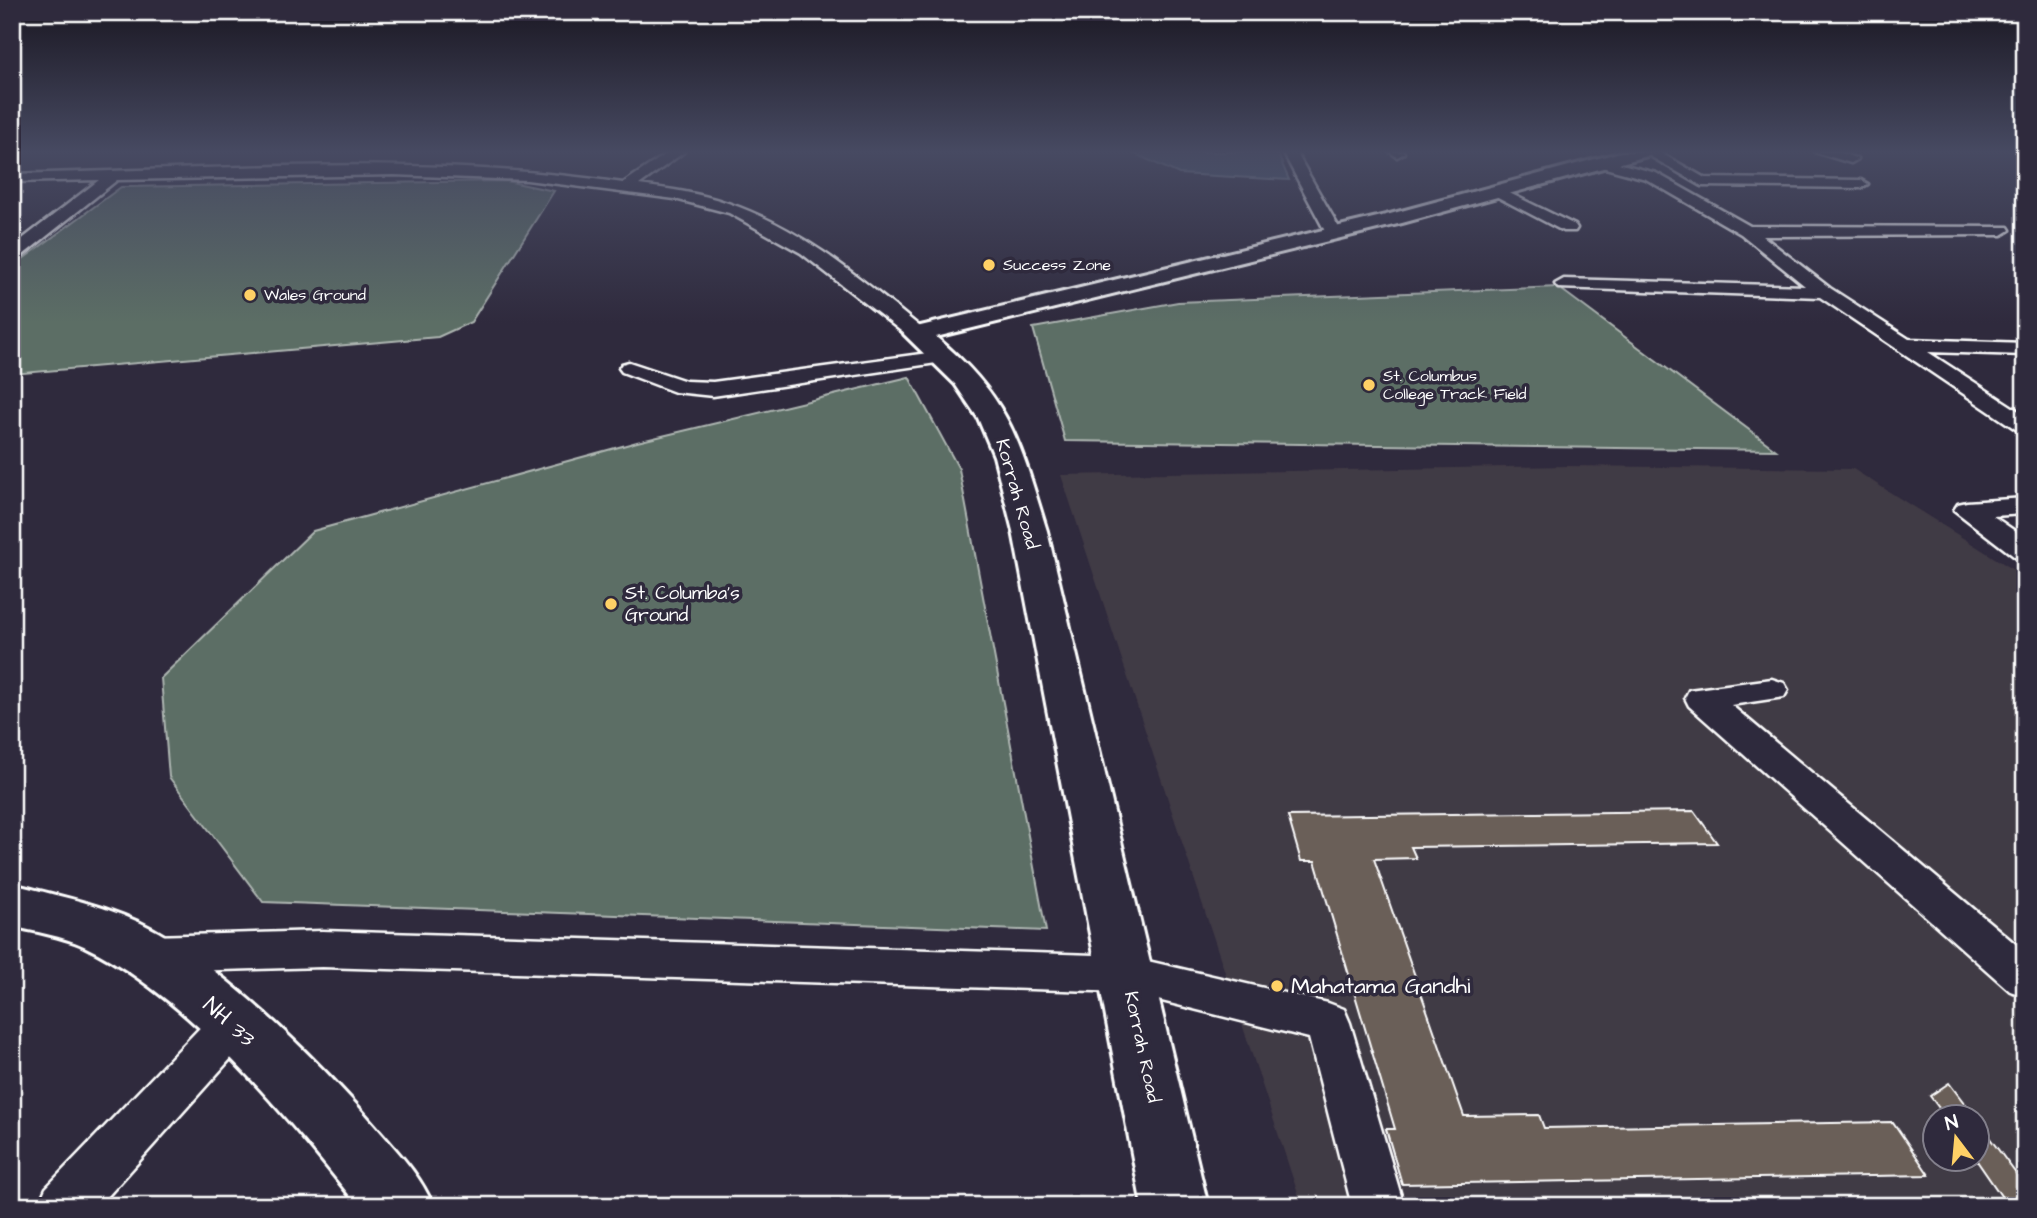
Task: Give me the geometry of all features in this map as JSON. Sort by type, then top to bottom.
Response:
[{"type":"main road","points":[[930,345],[1428,209]]},
{"type":"main road","name":"Korrah Road","points":[[930,345],[974,390],[1000,432],[1030,531],[1175,1206]]},
{"type":"main road","name":"NH 33","points":[[12,905],[96,927],[148,954],[234,1023],[334,1125],[400,1206]]},
{"type":"street","points":[[12,255],[71,209]]},
{"type":"street","points":[[728,209],[757,220],[843,274],[930,345]]},
{"type":"street","points":[[1321,209],[1334,233]]},
{"type":"street","points":[[1532,209],[1569,228]]},
{"type":"street","points":[[1707,209],[1747,232],[1824,292],[2025,425]]},
{"type":"street","points":[[1747,232],[2002,230]]},
{"type":"street","points":[[1564,284],[1824,292]]},
{"type":"street","points":[[629,368],[683,387],[713,390],[930,345]]},
{"type":"street","points":[[1905,345],[2025,349]]},
{"type":"street","points":[[2025,506],[1967,510],[2025,551]]},
{"type":"street","points":[[1772,690],[1701,698],[2025,978]]},
{"type":"street","points":[[148,954],[322,949],[1126,974],[1328,1023],[1378,1206]]},
{"type":"street","points":[[64,1206],[234,1023]]},
{"type":"shaded area","points":[[1567,466],[1853,469],[2025,577],[2025,1206],[1302,1206],[1061,475]]},
{"type":"green space","name":"Wales Ground","points":[[91,209],[543,209],[471,322],[438,337],[12,374],[12,267]]},
{"type":"green space","name":"St. Columbus College Track Field","points":[[1558,287],[1776,450],[1065,441],[1033,328],[1178,302]]},
{"type":"green space","name":"St. Columba's Ground","points":[[909,377],[959,469],[1046,931],[263,902],[169,777],[161,678],[313,531],[637,442]]},
{"type":"green space","points":[[1699,1199],[1702,1206],[1564,1206],[1563,1202]]},
{"type":"building","points":[[1694,811],[1717,843],[1411,847],[1416,858],[1374,859],[1464,1116],[1539,1115],[1544,1128],[1893,1122],[1922,1165],[1922,1172],[1929,1175],[1402,1184],[1386,1129],[1395,1129],[1315,861],[1301,861],[1288,816]]},
{"type":"building","points":[[1949,1083],[1963,1102],[1934,1102],[1930,1096]]},
{"type":"building","points":[[1992,1141],[2025,1186],[2025,1206],[2008,1206],[1985,1172],[1992,1172]]},
{"type":"place","name":"Success Zone","points":[[989,265]]},
{"type":"place","name":"Wales Ground","points":[[250,295]]},
{"type":"place","name":"St. Columbus College Track Field","points":[[1369,385]]},
{"type":"place","name":"St. Columba's Ground","points":[[611,604]]},
{"type":"place","name":"Mahatama Gandhi","points":[[1277,986]]}]
